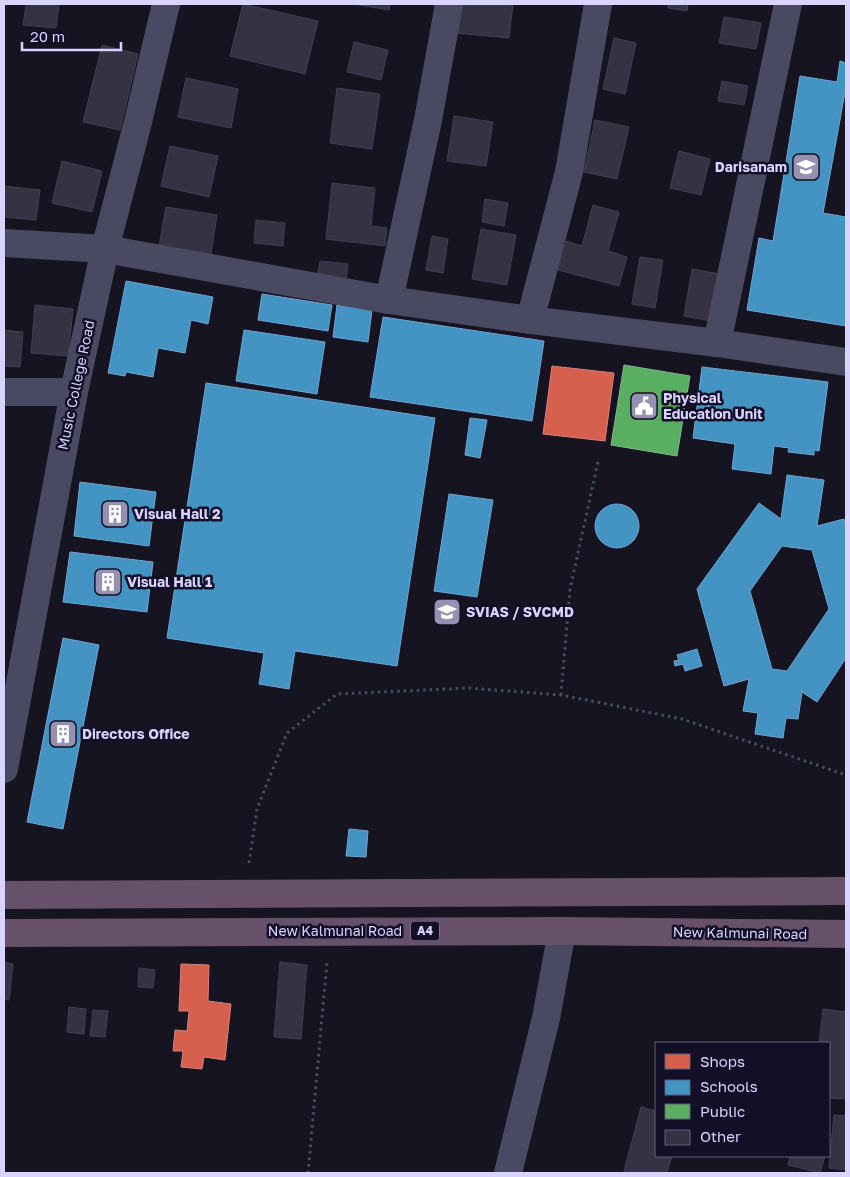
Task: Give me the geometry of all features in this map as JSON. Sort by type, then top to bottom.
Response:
[{"type":"highway","points":[[4,895],[846,891]]},
{"type":"highway","name":"New Kalmunai Road","points":[[4,932],[562,931],[846,934]]},
{"type":"street","name":"Music College Road","points":[[4,769],[74,392],[105,249],[166,4]]},
{"type":"street","points":[[389,300],[428,120],[449,4]]},
{"type":"street","points":[[530,320],[569,172],[598,4]]},
{"type":"street","points":[[718,343],[788,4]]},
{"type":"street","points":[[4,243],[105,249],[389,300],[530,320],[718,343],[846,362]]},
{"type":"street","points":[[4,392],[74,392]]},
{"type":"street","points":[[508,1173],[546,1018],[562,931]]},
{"type":"path","points":[[561,695],[570,589],[598,462]]},
{"type":"path","points":[[247,894],[248,869],[257,809],[287,733],[336,694],[469,688],[561,695],[682,719],[846,775]]},
{"type":"path","points":[[308,1173],[330,931]]},
{"type":"building: Shops","points":[[552,366],[614,373],[605,441],[543,434]]},
{"type":"building: Shops","points":[[181,964],[209,965],[208,1001],[231,1004],[225,1060],[204,1057],[202,1069],[181,1067],[183,1051],[173,1051],[175,1030],[187,1031],[189,1011],[179,1011]]},
{"type":"building: Schools","points":[[840,61],[846,63],[846,87],[823,213],[846,217],[846,326],[747,310],[759,238],[773,241],[800,76],[837,82]]},
{"type":"building: Schools","points":[[126,281],[213,297],[208,324],[191,320],[185,353],[158,348],[153,377],[126,372],[125,376],[108,373]]},
{"type":"building: Schools","points":[[262,294],[332,305],[328,331],[258,320]]},
{"type":"building: Schools","points":[[337,305],[372,310],[368,342],[333,337]]},
{"type":"building: Schools","points":[[383,317],[544,341],[532,421],[370,397]]},
{"type":"building: Schools","points":[[244,330],[325,342],[317,394],[236,381]]},
{"type":"building: Schools","points":[[702,367],[828,382],[819,451],[814,450],[814,455],[788,452],[789,448],[774,446],[771,474],[732,469],[735,444],[693,438]]},
{"type":"building: Schools","points":[[206,383],[435,418],[397,666],[295,651],[289,689],[259,684],[264,653],[167,638]]},
{"type":"building: Schools","points":[[470,418],[487,420],[480,458],[465,455]]},
{"type":"building: Schools","points":[[787,475],[824,480],[817,526],[844,519],[846,525],[846,658],[817,702],[802,692],[798,719],[786,718],[783,738],[755,734],[758,713],[743,711],[749,679],[724,686],[697,589],[759,503],[781,519]],"holes":[[[782,546],[812,550],[829,609],[787,671],[772,669],[750,591]]]},
{"type":"building: Schools","name":"Visual Hall 2","points":[[80,482],[156,492],[149,546],[74,536]]},
{"type":"building: Schools","points":[[449,494],[493,500],[477,597],[434,591]]},
{"type":"building: Schools","points":[[617,504],[629,508],[635,514],[639,526],[635,538],[629,544],[617,548],[605,544],[599,538],[595,526],[599,514],[605,508]]},
{"type":"building: Schools","name":"Visual Hall 1","points":[[70,552],[153,562],[147,612],[63,602]]},
{"type":"building: Schools","name":"Directors Office","points":[[63,638],[99,645],[63,829],[27,822]]},
{"type":"building: Schools","points":[[697,649],[702,666],[685,671],[683,664],[675,666],[674,661],[679,660],[677,655]]},
{"type":"building: Schools","points":[[349,829],[368,831],[366,857],[346,856]]},
{"type":"building: Public","points":[[624,365],[690,376],[677,456],[611,445]]},
{"type":"building: Other","points":[[26,4],[59,4],[56,28],[23,25]]},
{"type":"building: Other","points":[[243,4],[318,21],[305,74],[230,56]]},
{"type":"building: Other","points":[[353,4],[390,4],[389,10]]},
{"type":"building: Other","points":[[459,4],[513,4],[509,38],[456,33]]},
{"type":"building: Other","points":[[668,4],[688,4],[687,11],[668,8]]},
{"type":"building: Other","points":[[724,17],[761,23],[756,49],[719,43]]},
{"type":"building: Other","points":[[614,38],[636,43],[625,94],[603,89]]},
{"type":"building: Other","points":[[354,42],[388,50],[381,80],[347,72]]},
{"type":"building: Other","points":[[102,45],[138,54],[120,130],[83,122]]},
{"type":"building: Other","points":[[186,78],[238,89],[231,128],[178,117]]},
{"type":"building: Other","points":[[722,81],[748,86],[744,105],[718,101]]},
{"type":"building: Other","points":[[337,88],[380,94],[372,149],[330,143]]},
{"type":"building: Other","points":[[454,116],[493,122],[486,166],[447,161]]},
{"type":"building: Other","points":[[595,120],[629,127],[617,179],[584,172]]},
{"type":"building: Other","points":[[170,146],[218,156],[209,197],[161,186]]},
{"type":"building: Other","points":[[679,151],[710,159],[701,195],[670,188]]},
{"type":"building: Other","points":[[62,161],[102,171],[92,212],[52,203]]},
{"type":"building: Other","points":[[332,183],[375,188],[371,226],[387,228],[385,246],[326,239]]},
{"type":"building: Other","points":[[4,186],[40,190],[36,220],[4,217]]},
{"type":"building: Other","points":[[485,199],[508,203],[504,226],[482,222]]},
{"type":"building: Other","points":[[593,205],[619,212],[608,251],[627,257],[619,286],[558,270],[566,241],[582,246]]},
{"type":"building: Other","points":[[166,207],[217,215],[211,254],[159,246]]},
{"type":"building: Other","points":[[256,220],[285,223],[283,246],[254,243]]},
{"type":"building: Other","points":[[481,229],[516,235],[507,285],[472,279]]},
{"type":"building: Other","points":[[432,236],[448,239],[443,273],[426,270]]},
{"type":"building: Other","points":[[640,257],[663,260],[655,308],[632,304]]},
{"type":"building: Other","points":[[320,261],[348,264],[346,281],[317,278]]},
{"type":"building: Other","points":[[692,269],[720,274],[711,321],[684,316]]},
{"type":"building: Other","points":[[35,305],[73,309],[68,356],[31,353]]},
{"type":"building: Other","points":[[4,330],[23,332],[20,367],[4,366]]},
{"type":"building: Other","points":[[4,962],[13,964],[9,1000],[4,999]]},
{"type":"building: Other","points":[[280,962],[307,965],[301,1039],[274,1037]]},
{"type":"building: Other","points":[[139,968],[155,970],[153,988],[138,987]]},
{"type":"building: Other","points":[[69,1007],[86,1009],[84,1034],[67,1032]]},
{"type":"building: Other","points":[[823,1009],[846,1012],[846,1099],[830,1098],[830,1042],[819,1042]]},
{"type":"building: Other","points":[[93,1010],[108,1011],[105,1037],[90,1036]]},
{"type":"building: Other","points":[[641,1107],[655,1111],[655,1157],[672,1157],[667,1173],[631,1173],[624,1171]]},
{"type":"building: Other","points":[[834,1115],[846,1116],[846,1170],[829,1168]]},
{"type":"building: Other","points":[[790,1157],[825,1157],[820,1173],[788,1165]]},
{"type":"place","name":"Darisanam","points":[[806,167]]},
{"type":"place","name":"Physical Education Unit","points":[[644,406]]},
{"type":"place","name":"Visual Hall 2","points":[[115,514]]},
{"type":"place","name":"Visual Hall 1","points":[[108,582]]},
{"type":"place","name":"SVIAS / SVCMD","points":[[447,612]]},
{"type":"place","name":"Directors Office","points":[[63,734]]}]
